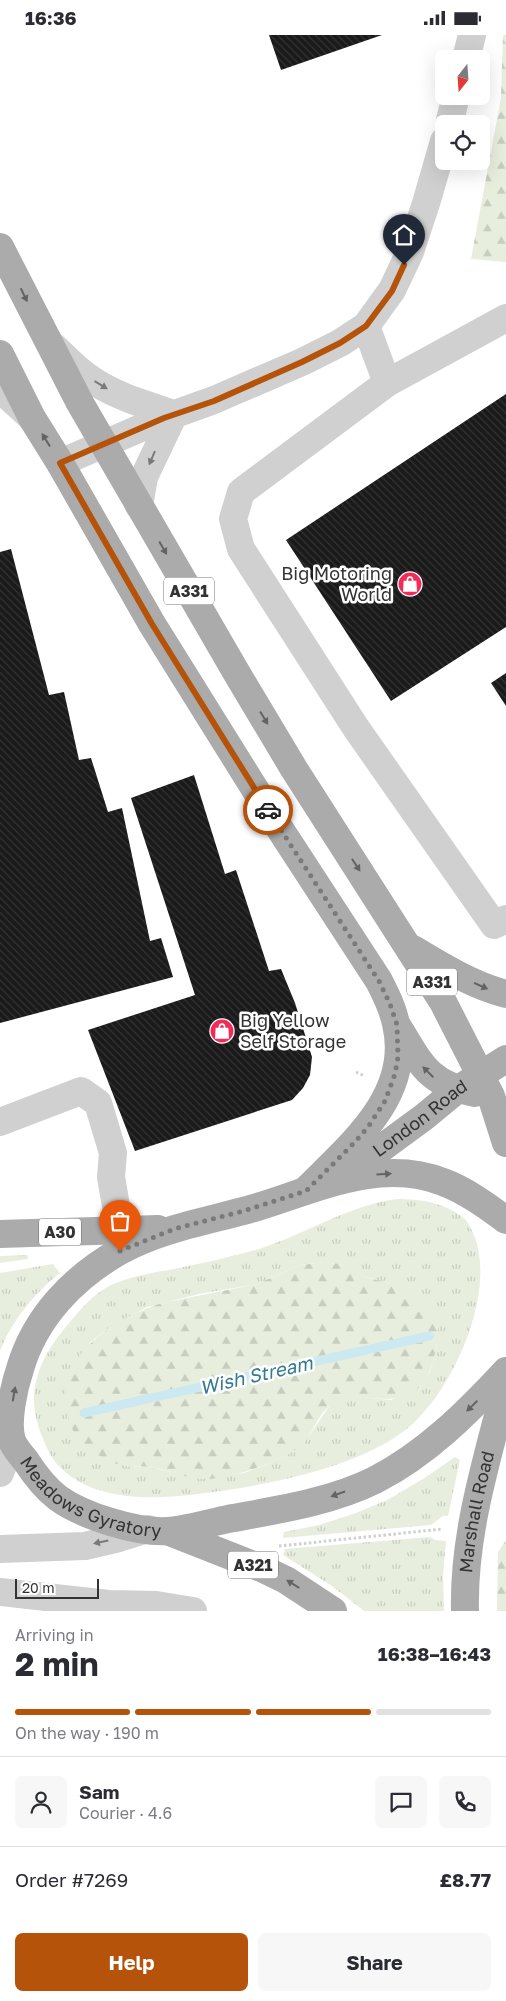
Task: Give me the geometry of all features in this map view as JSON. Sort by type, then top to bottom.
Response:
[{"type":"main road","name":"A331","points":[[1,250],[80,403],[139,506],[294,769],[408,945],[493,1089],[506,1143]]},
{"type":"main road","name":"A331","points":[[0,354],[32,417],[157,633],[278,826],[379,981],[390,1004],[397,1025],[398,1045],[396,1065],[385,1101],[368,1127],[306,1191]]},
{"type":"main road","points":[[408,945],[460,977],[486,989],[506,995]]},
{"type":"main road","points":[[397,1025],[430,1075],[458,1089],[493,1089]]},
{"type":"main road","name":"London Road","points":[[493,1089],[506,1059]]},
{"type":"main road","name":"London Road","points":[[336,1181],[424,1117],[458,1089]]},
{"type":"main road","name":"Meadows Gyratory","points":[[506,1220],[455,1187],[408,1173],[392,1173],[336,1181],[237,1213],[174,1229],[120,1251],[70,1288],[49,1310],[29,1343],[17,1378],[6,1434],[41,1481],[67,1504],[117,1523],[158,1530],[298,1505],[328,1497],[373,1481],[392,1471],[437,1438],[458,1420],[506,1371]]},
{"type":"main road","name":"A30","points":[[0,1234],[120,1229],[174,1229]]},
{"type":"main road","name":"Marshall Road","points":[[465,1611],[467,1557],[476,1501],[506,1385]]},
{"type":"main road","name":"A321","points":[[158,1530],[262,1568],[286,1580],[333,1611]]},
{"type":"street","points":[[468,50],[472,35]]},
{"type":"street","points":[[60,463],[174,415],[214,401],[302,362],[340,343],[366,326],[392,291],[410,252],[436,170]]},
{"type":"street","points":[[506,318],[387,383],[241,492],[233,519],[241,549],[356,728],[494,925],[506,919]]},
{"type":"street","points":[[366,326],[387,383]]},
{"type":"street","points":[[50,343],[85,375],[99,384],[118,395],[174,415]]},
{"type":"street","points":[[0,389],[32,417]]},
{"type":"street","points":[[139,506],[144,477],[174,415]]},
{"type":"street","points":[[0,1122],[81,1091],[98,1103],[113,1153],[111,1177],[120,1229]]},
{"type":"street","points":[[0,1473],[6,1434]]},
{"type":"street","points":[[0,1549],[85,1546],[158,1530]]},
{"type":"street","points":[[0,1591],[103,1607],[156,1605],[193,1611]]},
{"type":"path","points":[[272,1549],[283,1544],[443,1529]]},
{"type":"green space","points":[[503,35],[506,35],[506,262],[471,259],[488,170],[490,170],[490,157],[501,98]]},
{"type":"green space","points":[[397,1199],[425,1201],[450,1209],[465,1219],[476,1242],[480,1269],[478,1298],[470,1329],[458,1359],[443,1386],[426,1410],[408,1428],[387,1442],[336,1465],[251,1486],[180,1496],[142,1497],[104,1492],[70,1476],[56,1463],[40,1431],[34,1401],[35,1386],[38,1373],[51,1347],[92,1298],[113,1284],[134,1277],[218,1260],[262,1248],[345,1213],[380,1202]],"holes":[[[325,1262],[341,1265],[361,1276],[389,1283],[437,1345],[430,1372],[420,1388],[391,1400],[359,1397],[343,1398],[330,1405],[304,1443],[287,1455],[244,1473],[203,1479],[149,1467],[125,1466],[89,1343],[109,1328],[147,1307],[199,1294],[257,1284],[300,1265]]]},
{"type":"green space","points":[[28,1255],[28,1259],[0,1263],[0,1256]]},
{"type":"green space","points":[[325,1262],[343,1266],[365,1277],[398,1287],[420,1300],[432,1312],[438,1326],[437,1343],[430,1372],[419,1388],[409,1395],[398,1398],[355,1398],[334,1403],[324,1411],[308,1438],[296,1450],[271,1463],[241,1473],[213,1478],[202,1479],[156,1468],[120,1465],[97,1454],[77,1438],[68,1416],[65,1395],[69,1376],[78,1358],[91,1343],[107,1330],[125,1319],[162,1303],[257,1284],[300,1265]]},
{"type":"green space","points":[[53,1264],[60,1273],[25,1308],[11,1329],[0,1351],[0,1273]]},
{"type":"green space","points":[[455,1457],[460,1460],[448,1516],[443,1516],[431,1525],[283,1538],[284,1532],[319,1525],[356,1513],[387,1500]]},
{"type":"green space","points":[[430,1537],[435,1540],[446,1541],[443,1575],[444,1611],[364,1611],[332,1586],[283,1555],[285,1549]]},
{"type":"green space","points":[[506,1540],[506,1611],[497,1611],[498,1552]]},
{"type":"building","points":[[269,35],[382,35],[281,70]]},
{"type":"building","name":"Big Motoring World","points":[[506,394],[506,627],[391,701],[286,540]]},
{"type":"building","points":[[11,549],[49,695],[64,692],[79,760],[91,758],[108,812],[122,808],[150,941],[161,938],[173,977],[0,1023],[0,552]]},
{"type":"building","points":[[506,673],[506,706],[491,683]]},
{"type":"building","points":[[194,775],[225,874],[236,870],[269,971],[281,969],[295,1003],[312,1057],[310,1075],[303,1088],[292,1100],[135,1151],[88,1030],[195,995],[131,798]]},
{"type":"waterway","name":"Wish Stream","points":[[84,1413],[429,1336]]},
{"type":"way so far","points":[[120,1251],[174,1229],[240,1212],[306,1191],[368,1127],[391,1088],[398,1057],[398,1045],[397,1025],[390,1004],[379,981],[268,810]]},
{"type":"place","name":"Big Motoring World","points":[[410,584]]},
{"type":"place","name":"Big Yellow Self Storage","points":[[222,1031]]},
{"type":"route","points":[[268,810],[152,624],[60,463],[164,418],[214,401],[340,343],[366,326],[392,291],[404,265]]}]
